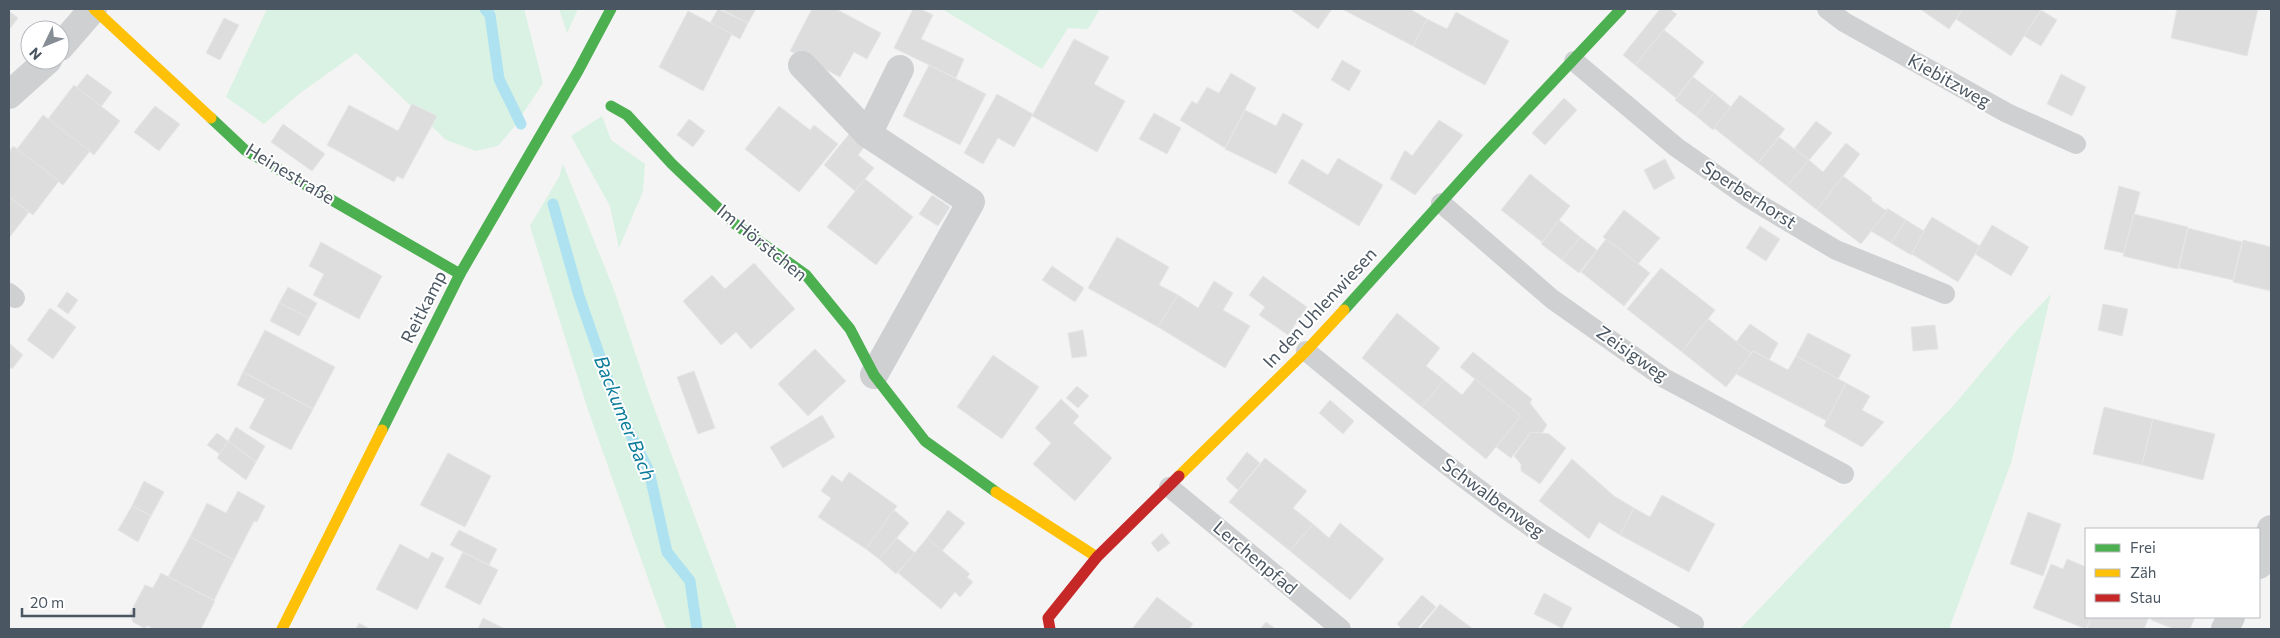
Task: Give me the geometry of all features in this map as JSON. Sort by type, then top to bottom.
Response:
[{"type":"street","name":"Heinestraße","points":[[70,35],[94,9],[245,150],[460,274]]},
{"type":"street","name":"Reitkamp","points":[[282,629],[460,274],[578,72],[611,9]]},
{"type":"street","name":"In den Uhlenwiesen","points":[[1050,629],[1048,618],[1097,557],[1306,352],[1441,203],[1622,9]]},
{"type":"street","points":[[802,65],[868,134],[971,202],[874,375]]},
{"type":"street","points":[[868,134],[900,69]]},
{"type":"street","points":[[9,95],[37,70]]},
{"type":"street","name":"Im Hörstchen","points":[[611,106],[627,115],[672,164],[735,224],[806,275],[850,329],[874,375],[925,441],[989,488],[1097,557]]},
{"type":"street","points":[[2264,563],[2271,529]]},
{"type":"lane","name":"Kiebitzweg","points":[[1827,9],[1844,22],[2007,113],[2076,144]]},
{"type":"lane","name":"Sperberhorst","points":[[1574,61],[1676,147],[1749,198],[1836,250],[1945,294]]},
{"type":"lane","name":"Zeisigweg","points":[[1441,203],[1552,299],[1664,378],[1844,474]]},
{"type":"lane","name":"Schwalbenweg","points":[[1306,352],[1431,453],[1536,530],[1616,581],[1694,624]]},
{"type":"lane","name":"Lerchenpfad","points":[[1169,487],[1341,629]]},
{"type":"green space","points":[[267,9],[524,9],[543,83],[514,127],[498,146],[476,151],[446,140],[356,53],[299,94],[264,124],[226,97]]},
{"type":"green space","points":[[559,9],[578,9],[567,33]]},
{"type":"green space","points":[[942,9],[1100,9],[1088,29],[1068,28],[1042,69]]},
{"type":"green space","points":[[602,116],[611,140],[645,164],[643,191],[619,248],[610,206],[571,136]]},
{"type":"green space","points":[[563,164],[614,290],[651,400],[737,629],[666,629],[588,410],[530,226],[559,177]]},
{"type":"green space","points":[[2051,294],[2011,463],[1949,629],[1740,629],[1954,405],[2017,330]]},
{"type":"building","points":[[718,9],[748,23],[740,39],[710,23]]},
{"type":"building","points":[[721,9],[756,9],[748,23]]},
{"type":"building","points":[[812,9],[836,9],[881,33],[867,59],[854,52],[840,77],[790,51]]},
{"type":"building","points":[[913,9],[921,9],[933,15],[921,39],[964,59],[956,78],[894,48]]},
{"type":"building","points":[[1290,9],[1332,9],[1318,29]]},
{"type":"building","points":[[1342,9],[1410,9],[1427,19],[1413,46]]},
{"type":"building","points":[[1660,9],[1669,9],[1677,14],[1635,65],[1623,55]]},
{"type":"building","points":[[1920,9],[1963,9],[1949,29]]},
{"type":"building","points":[[1963,9],[2042,9],[2011,56],[1956,19]]},
{"type":"building","points":[[2177,9],[2258,9],[2247,56],[2171,38]]},
{"type":"building","points":[[2041,10],[2057,20],[2041,46],[2024,36]]},
{"type":"building","points":[[9,11],[18,18],[9,30]]},
{"type":"building","points":[[688,11],[732,34],[703,91],[659,67]]},
{"type":"building","points":[[1456,12],[1509,41],[1485,85],[1413,46],[1427,19],[1447,29]]},
{"type":"building","points":[[224,18],[239,25],[220,60],[206,53]]},
{"type":"building","points":[[1664,30],[1704,62],[1676,98],[1635,65]]},
{"type":"building","points":[[1074,39],[1109,57],[1094,84],[1125,101],[1097,152],[1032,116]]},
{"type":"building","points":[[1342,60],[1361,71],[1349,91],[1331,80]]},
{"type":"building","points":[[929,65],[986,94],[960,145],[903,116]]},
{"type":"building","points":[[1231,73],[1256,88],[1225,148],[1180,120],[1192,101],[1197,104],[1207,87],[1219,93]]},
{"type":"building","points":[[87,74],[112,92],[101,107],[76,88]]},
{"type":"building","points":[[2061,74],[2086,87],[2072,116],[2047,104]]},
{"type":"building","points":[[1693,77],[1714,93],[1696,116],[1675,100]]},
{"type":"building","points":[[74,85],[120,121],[94,155],[48,119]]},
{"type":"building","points":[[1714,93],[1731,107],[1713,130],[1696,116]]},
{"type":"building","points":[[997,94],[1033,114],[1014,147],[998,138],[983,164],[964,153]]},
{"type":"building","points":[[1740,95],[1785,129],[1758,163],[1714,128]]},
{"type":"building","points":[[1564,98],[1577,110],[1545,145],[1532,133]]},
{"type":"building","points":[[412,104],[437,116],[403,179],[397,176],[394,182],[327,145],[349,105],[398,131]]},
{"type":"building","points":[[155,106],[180,124],[159,151],[134,132]]},
{"type":"building","points":[[779,106],[810,130],[814,125],[838,144],[799,192],[745,149]]},
{"type":"building","points":[[1245,110],[1276,126],[1283,113],[1303,124],[1276,174],[1225,149]]},
{"type":"building","points":[[1154,113],[1181,128],[1167,154],[1139,139]]},
{"type":"building","points":[[43,115],[90,151],[63,185],[17,149]]},
{"type":"building","points":[[689,119],[705,131],[693,147],[677,135]]},
{"type":"building","points":[[1439,120],[1463,135],[1415,195],[1390,179],[1405,150],[1412,156]]},
{"type":"building","points":[[1816,121],[1832,133],[1809,160],[1794,149]]},
{"type":"building","points":[[283,124],[325,154],[312,171],[271,142]]},
{"type":"building","points":[[850,133],[865,146],[858,155],[874,168],[855,191],[824,165]]},
{"type":"building","points":[[1779,137],[1809,160],[1787,186],[1758,163]]},
{"type":"building","points":[[1846,143],[1860,154],[1817,210],[1787,186],[1809,160],[1823,172]]},
{"type":"building","points":[[13,146],[59,181],[33,215],[9,197],[9,152]]},
{"type":"building","points":[[1338,158],[1383,185],[1359,226],[1288,183],[1302,159],[1328,175]]},
{"type":"building","points":[[1665,159],[1675,178],[1654,190],[1644,170]]},
{"type":"building","points":[[1530,174],[1570,206],[1542,242],[1501,210]]},
{"type":"building","points":[[1843,176],[1872,198],[1871,200],[1885,210],[1888,210],[1861,244],[1817,210]]},
{"type":"building","points":[[865,179],[913,217],[876,265],[827,227]]},
{"type":"building","points":[[2119,186],[2140,192],[2124,253],[2104,249]]},
{"type":"building","points":[[932,195],[950,207],[938,226],[919,214]]},
{"type":"building","points":[[9,197],[29,212],[9,238]]},
{"type":"building","points":[[1887,208],[1906,220],[1891,243],[1871,231],[1888,210]]},
{"type":"building","points":[[1624,210],[1660,238],[1638,264],[1603,237]]},
{"type":"building","points":[[2134,214],[2188,227],[2178,269],[2123,256]]},
{"type":"building","points":[[1932,217],[1980,246],[1958,282],[1910,253]]},
{"type":"building","points":[[1559,220],[1580,237],[1562,260],[1541,244]]},
{"type":"building","points":[[1906,220],[1924,231],[1911,255],[1891,243]]},
{"type":"building","points":[[1992,225],[2029,247],[2011,276],[1975,254]]},
{"type":"building","points":[[1760,226],[1780,239],[1766,261],[1746,248]]},
{"type":"building","points":[[2188,228],[2242,242],[2233,280],[2179,268]]},
{"type":"building","points":[[1117,237],[1169,267],[1159,285],[1178,295],[1158,327],[1088,288]]},
{"type":"building","points":[[1580,237],[1597,250],[1579,273],[1562,260]]},
{"type":"building","points":[[1606,239],[1650,273],[1624,306],[1581,272]]},
{"type":"building","points":[[2243,240],[2271,247],[2271,291],[2233,282]]},
{"type":"building","points":[[321,242],[382,276],[359,319],[313,295],[324,274],[309,266]]},
{"type":"building","points":[[754,263],[795,309],[751,349],[736,332],[721,345],[683,301],[712,275],[725,289]]},
{"type":"building","points":[[1052,266],[1084,288],[1075,302],[1042,280]]},
{"type":"building","points":[[1661,268],[1715,310],[1682,352],[1627,309]]},
{"type":"building","points":[[1263,276],[1307,307],[1288,335],[1259,315],[1265,307],[1249,295]]},
{"type":"building","points":[[1214,281],[1233,293],[1223,310],[1250,326],[1225,368],[1158,327],[1178,295],[1198,308]]},
{"type":"building","points":[[288,287],[317,303],[309,318],[279,303]]},
{"type":"building","points":[[67,292],[78,300],[68,314],[57,306]]},
{"type":"building","points":[[279,303],[309,318],[299,336],[270,321]]},
{"type":"building","points":[[2103,304],[2128,309],[2122,336],[2098,330]]},
{"type":"building","points":[[50,308],[76,327],[53,359],[27,340]]},
{"type":"building","points":[[1397,313],[1440,348],[1426,366],[1444,380],[1422,407],[1362,358]]},
{"type":"building","points":[[1708,319],[1752,354],[1726,387],[1682,352]]},
{"type":"building","points":[[1750,324],[1778,343],[1769,360],[1753,351],[1751,353],[1736,342]]},
{"type":"building","points":[[1935,325],[1938,349],[1913,351],[1911,327]]},
{"type":"building","points":[[265,330],[335,367],[313,409],[243,372]]},
{"type":"building","points":[[1083,330],[1087,356],[1072,358],[1068,333]]},
{"type":"building","points":[[1808,333],[1851,355],[1838,379],[1796,356]]},
{"type":"building","points":[[9,343],[23,355],[12,369],[9,366]]},
{"type":"building","points":[[815,349],[846,381],[808,416],[778,384]]},
{"type":"building","points":[[1753,351],[1788,370],[1796,356],[1846,383],[1827,421],[1736,374]]},
{"type":"building","points":[[1473,352],[1532,399],[1530,403],[1547,425],[1542,433],[1531,432],[1511,458],[1496,447],[1521,416],[1460,367]]},
{"type":"building","points":[[993,355],[1039,387],[1002,439],[957,407]]},
{"type":"building","points":[[694,371],[715,428],[698,434],[677,377]]},
{"type":"building","points":[[243,372],[313,409],[291,450],[249,428],[265,399],[237,385]]},
{"type":"building","points":[[1475,379],[1521,416],[1486,459],[1422,407],[1444,380],[1462,395]]},
{"type":"building","points":[[1846,383],[1870,396],[1862,410],[1884,422],[1862,447],[1824,426]]},
{"type":"building","points":[[1077,386],[1089,396],[1078,408],[1066,398]]},
{"type":"building","points":[[1061,399],[1079,416],[1073,423],[1112,458],[1075,501],[1033,464],[1051,443],[1035,428]]},
{"type":"building","points":[[1330,400],[1354,421],[1343,434],[1319,413]]},
{"type":"building","points":[[2104,407],[2153,419],[2142,465],[2093,454]]},
{"type":"building","points":[[822,415],[835,437],[783,468],[770,447]]},
{"type":"building","points":[[2153,419],[2215,434],[2203,480],[2142,465]]},
{"type":"building","points":[[236,427],[265,446],[256,462],[228,441]]},
{"type":"building","points":[[1531,432],[1549,434],[1566,448],[1540,484],[1521,471],[1521,464],[1514,456]]},
{"type":"building","points":[[217,433],[228,441],[220,454],[207,445]]},
{"type":"building","points":[[228,441],[256,462],[246,480],[217,458]]},
{"type":"building","points":[[1247,452],[1260,463],[1238,490],[1226,479]]},
{"type":"building","points":[[448,453],[491,476],[465,527],[420,505]]},
{"type":"building","points":[[1265,458],[1307,491],[1293,508],[1313,524],[1290,551],[1229,502]]},
{"type":"building","points":[[1572,459],[1614,496],[1634,508],[1620,535],[1599,522],[1589,539],[1539,501]]},
{"type":"building","points":[[849,472],[897,506],[866,549],[818,517],[831,498],[821,491],[832,475],[842,482]]},
{"type":"building","points":[[144,481],[164,492],[151,516],[132,506]]},
{"type":"building","points":[[238,491],[265,506],[257,522],[254,521],[234,560],[190,537],[207,503],[226,513]]},
{"type":"building","points":[[1662,495],[1715,524],[1689,572],[1620,535],[1634,508],[1650,517]]},
{"type":"building","points":[[132,506],[151,516],[138,542],[118,530]]},
{"type":"building","points":[[894,510],[909,523],[879,559],[866,549]]},
{"type":"building","points":[[948,510],[965,523],[942,551],[927,538]]},
{"type":"building","points":[[2028,512],[2061,524],[2043,576],[2010,564]]},
{"type":"building","points":[[1340,523],[1384,559],[1350,600],[1290,551],[1313,524],[1329,538]]},
{"type":"building","points":[[459,530],[497,549],[489,565],[450,545]]},
{"type":"building","points":[[1162,533],[1170,543],[1158,552],[1151,543]]},
{"type":"building","points":[[190,537],[234,560],[214,600],[168,577]]},
{"type":"building","points":[[897,538],[915,553],[896,574],[879,559]]},
{"type":"building","points":[[927,538],[970,574],[967,577],[973,582],[960,597],[955,592],[941,609],[898,573]]},
{"type":"building","points":[[400,544],[428,559],[432,552],[444,558],[417,610],[376,589]]},
{"type":"building","points":[[463,552],[498,570],[480,605],[445,587]]},
{"type":"building","points":[[2067,559],[2085,567],[2085,618],[2091,618],[2086,629],[2033,608],[2051,564],[2063,569]]},
{"type":"building","points":[[161,573],[215,601],[201,629],[153,629],[148,626],[144,628],[133,622],[130,613],[145,585],[153,588]]},
{"type":"building","points":[[1544,593],[1572,608],[1562,628],[1534,614]]},
{"type":"building","points":[[1422,595],[1436,607],[1417,629],[1402,629],[1397,624]]},
{"type":"building","points":[[1157,597],[1193,624],[1189,629],[1132,629]]},
{"type":"building","points":[[1440,604],[1473,629],[1420,629]]},
{"type":"building","points":[[483,618],[505,629],[478,629]]},
{"type":"building","points":[[2091,618],[2149,618],[2144,629],[2087,629]]},
{"type":"building","points":[[2152,618],[2195,618],[2190,629],[2174,629],[2151,620]]},
{"type":"building","points":[[1266,622],[1276,629],[1260,629]]},
{"type":"building","points":[[359,623],[370,629],[356,629]]},
{"type":"waterway","name":"Backumer Bach","points":[[485,9],[490,15],[499,79],[521,124]]},
{"type":"waterway","name":"Backumer Bach","points":[[553,204],[579,296],[619,411],[649,471],[667,552],[690,581],[697,629]]},
{"type":"traffic: fast","points":[[382,430],[460,274],[578,71],[611,9]]},
{"type":"traffic: fast","points":[[1344,310],[1483,156],[1621,9]]},
{"type":"traffic: fast","points":[[611,106],[627,115],[672,164],[735,224],[806,275],[850,329],[874,375],[925,441],[996,492]]},
{"type":"traffic: fast","points":[[211,118],[245,150],[460,274]]},
{"type":"traffic: slow","points":[[94,9],[211,118]]},
{"type":"traffic: slow","points":[[1179,476],[1306,351],[1344,310]]},
{"type":"traffic: slow","points":[[282,629],[382,430]]},
{"type":"traffic: slow","points":[[996,492],[1097,557]]},
{"type":"traffic: jam","points":[[1050,629],[1048,618],[1097,557],[1179,476]]}]
